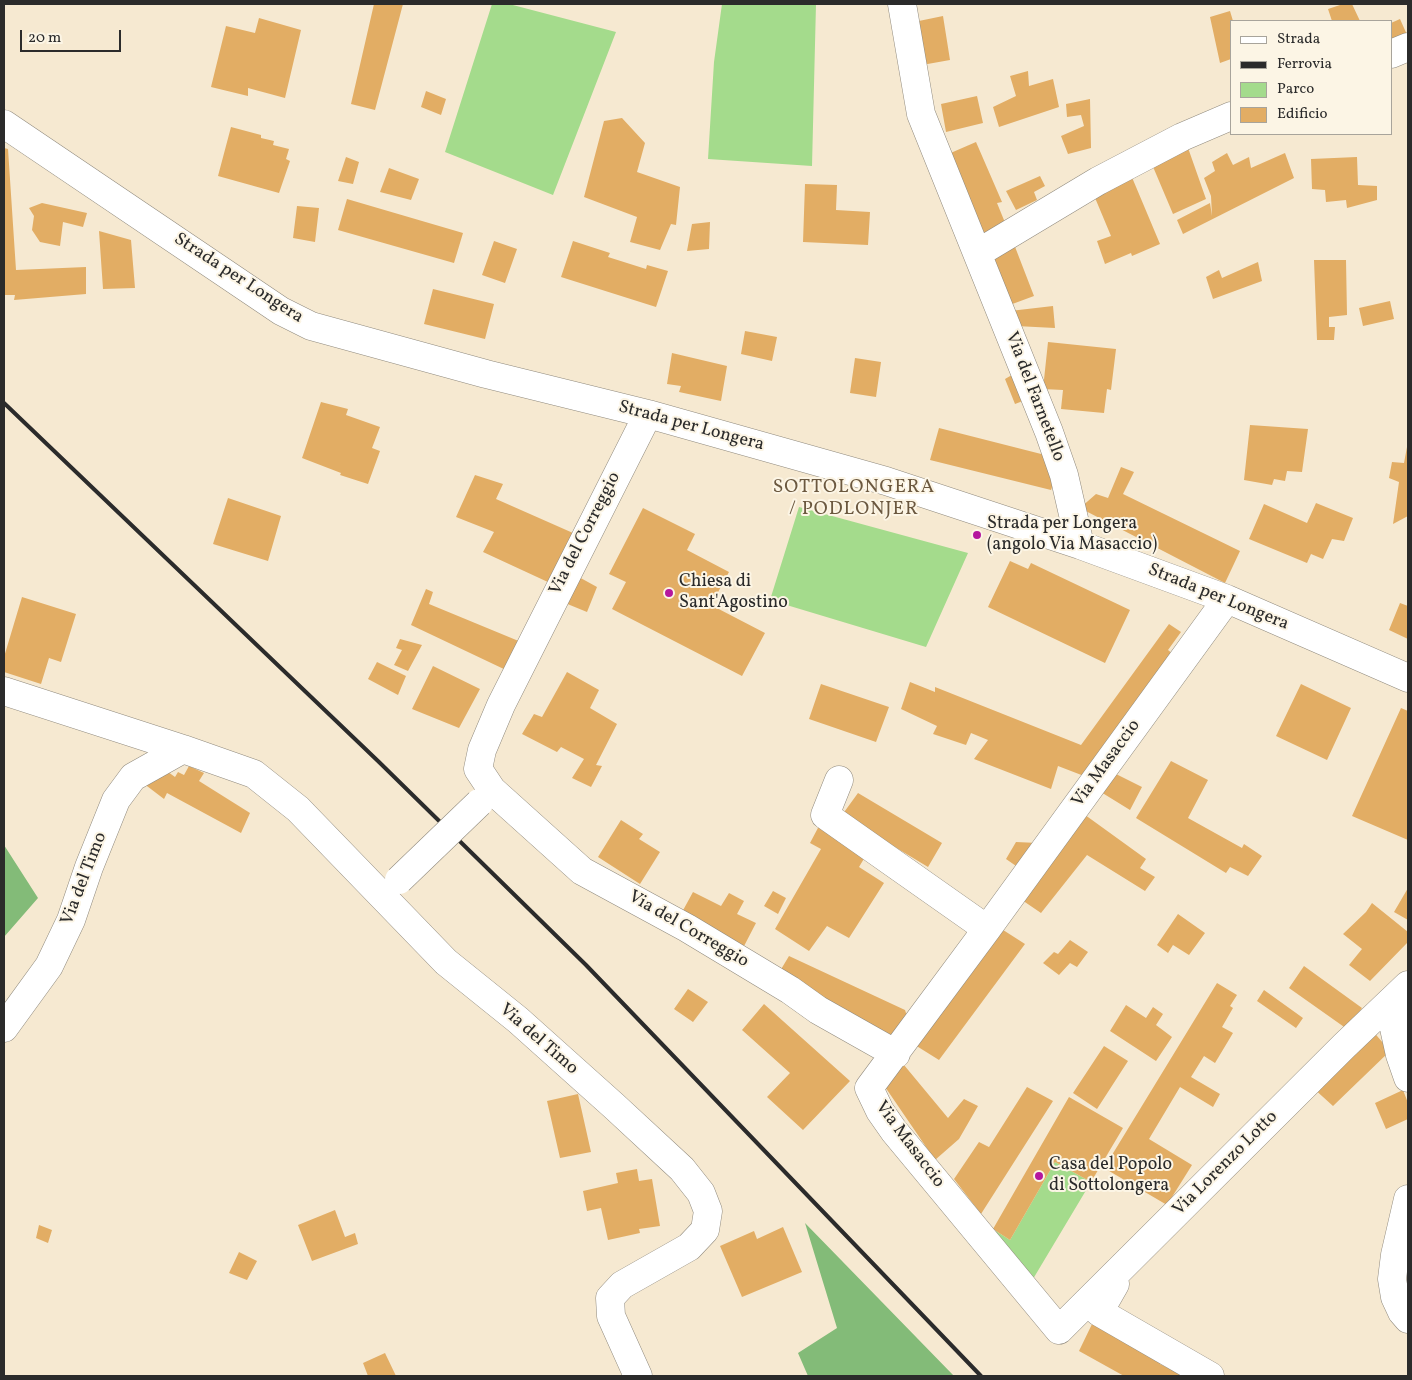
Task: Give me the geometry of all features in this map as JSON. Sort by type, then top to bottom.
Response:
[{"type":"street","name":"Via del Farnetello","points":[[902,4],[921,114],[1049,432],[1064,475],[1080,545]]},
{"type":"street","points":[[1392,54],[1408,47]]},
{"type":"street","points":[[978,253],[1098,181],[1182,138],[1230,116]]},
{"type":"street","name":"Strada per Longera","points":[[4,124],[281,311],[311,326],[486,374],[648,414],[886,481],[1080,545],[1226,599],[1408,678]]},
{"type":"street","name":"Via del Correggio","points":[[648,414],[500,705],[482,750],[478,769],[486,796],[582,870],[687,928],[790,990],[818,1010],[896,1054]]},
{"type":"street","name":"Via Masaccio","points":[[1059,1330],[894,1131],[880,1110],[869,1088],[988,929],[1226,599]]},
{"type":"street","name":"Via del Timo","points":[[4,691],[254,774],[391,888],[446,962],[518,1020],[682,1169],[701,1193],[708,1211],[705,1230],[689,1247],[622,1285],[610,1298],[611,1316],[638,1376]]},
{"type":"street","name":"Via del Timo","points":[[4,1028],[49,966],[71,920],[89,867],[116,800],[133,777],[183,749]]},
{"type":"street","points":[[839,780],[825,815],[988,929]]},
{"type":"street","points":[[391,888],[486,796]]},
{"type":"street","name":"Via Lorenzo Lotto","points":[[1401,992],[1394,1028],[1400,1055],[1408,1078]]},
{"type":"street","name":"Via Lorenzo Lotto","points":[[1059,1330],[1401,992]]},
{"type":"street","points":[[1408,1199],[1395,1255],[1392,1279],[1395,1296],[1402,1312],[1408,1319]]},
{"type":"street","points":[[1139,1250],[1107,1296],[1099,1312],[1210,1376]]},
{"type":"green space","points":[[492,4],[509,4],[616,32],[553,195],[445,152]]},
{"type":"green space","points":[[722,4],[816,4],[812,166],[708,159],[714,62]]},
{"type":"green space","points":[[799,507],[968,553],[926,647],[770,600]]},
{"type":"green space","points":[[4,845],[38,898],[4,937]]},
{"type":"green space","points":[[1055,1162],[1091,1182],[1033,1279],[993,1229],[1010,1240]]},
{"type":"green space","points":[[805,1223],[954,1376],[808,1376],[798,1353],[837,1328]]},
{"type":"building","points":[[374,4],[403,4],[375,110],[351,104]]},
{"type":"building","points":[[1343,4],[1352,4],[1360,20],[1332,20],[1328,9]]},
{"type":"building","points":[[1230,11],[1233,20],[1230,20],[1230,59],[1220,63],[1210,17]]},
{"type":"building","points":[[943,16],[950,60],[922,65],[914,22]]},
{"type":"building","points":[[259,18],[301,30],[285,98],[248,88],[248,96],[211,87],[226,26],[255,33]]},
{"type":"building","points":[[1400,19],[1408,37],[1392,43],[1392,23]]},
{"type":"building","points":[[1028,71],[1029,86],[1053,79],[1059,107],[999,127],[993,107],[1016,96],[1010,76]]},
{"type":"building","points":[[426,91],[446,99],[441,115],[421,107]]},
{"type":"building","points":[[977,96],[983,123],[946,132],[941,104]]},
{"type":"building","points":[[1090,99],[1091,148],[1068,154],[1061,136],[1084,126],[1081,115],[1067,117],[1066,104]]},
{"type":"building","points":[[622,118],[645,143],[637,172],[680,187],[676,225],[671,224],[660,250],[630,242],[637,217],[584,197],[604,121]]},
{"type":"building","points":[[231,127],[261,135],[261,138],[274,141],[273,145],[289,149],[286,159],[290,161],[279,193],[218,176]]},
{"type":"building","points":[[976,142],[1002,202],[997,203],[1006,225],[981,236],[946,155]]},
{"type":"building","points":[[1187,145],[1206,199],[1173,214],[1151,162]]},
{"type":"building","points":[[4,148],[8,149],[16,270],[86,267],[86,294],[14,300],[15,295],[4,295]]},
{"type":"building","points":[[1227,153],[1233,165],[1249,157],[1251,168],[1285,153],[1294,178],[1183,234],[1177,220],[1210,203],[1212,216],[1211,196],[1204,178],[1215,171],[1212,162]]},
{"type":"building","points":[[346,157],[359,162],[353,184],[338,181]]},
{"type":"building","points":[[1357,157],[1358,185],[1377,186],[1377,200],[1347,208],[1346,200],[1326,202],[1325,190],[1312,189],[1311,159]]},
{"type":"building","points":[[389,168],[419,179],[411,200],[380,192]]},
{"type":"building","points":[[1131,175],[1160,244],[1132,256],[1131,253],[1105,264],[1097,241],[1111,236],[1093,193]]},
{"type":"building","points":[[1040,176],[1045,186],[1034,192],[1037,200],[1016,210],[1006,191]]},
{"type":"building","points":[[805,184],[837,185],[836,210],[870,212],[868,245],[803,242]]},
{"type":"building","points":[[347,199],[463,233],[454,263],[338,230]]},
{"type":"building","points":[[42,203],[87,213],[83,227],[63,222],[60,246],[40,242],[32,230],[34,216],[29,208]]},
{"type":"building","points":[[297,206],[319,208],[315,242],[293,238]]},
{"type":"building","points":[[710,222],[709,249],[687,251],[692,224]]},
{"type":"building","points":[[99,231],[131,240],[135,288],[103,289]]},
{"type":"building","points":[[1012,239],[1034,296],[1007,306],[986,253]]},
{"type":"building","points":[[494,241],[517,249],[505,283],[482,275]]},
{"type":"building","points":[[573,241],[610,253],[608,257],[646,269],[647,265],[668,271],[656,307],[561,277]]},
{"type":"building","points":[[1314,260],[1346,260],[1347,315],[1329,317],[1329,327],[1335,327],[1334,340],[1317,340]]},
{"type":"building","points":[[1258,262],[1262,281],[1213,299],[1206,277],[1219,270],[1222,278]]},
{"type":"building","points":[[433,289],[494,304],[485,339],[424,324]]},
{"type":"building","points":[[1390,301],[1394,319],[1363,326],[1359,308]]},
{"type":"building","points":[[1053,306],[1055,328],[1016,326],[1010,311]]},
{"type":"building","points":[[745,331],[777,337],[772,361],[741,354]]},
{"type":"building","points":[[1048,342],[1116,349],[1111,390],[1107,389],[1104,413],[1061,409],[1063,390],[1043,389]]},
{"type":"building","points":[[672,353],[727,366],[721,401],[679,392],[681,386],[667,384]]},
{"type":"building","points":[[855,358],[881,362],[876,397],[850,393]]},
{"type":"building","points":[[1017,372],[1028,399],[1015,404],[1005,379]]},
{"type":"building","points":[[321,402],[348,409],[346,415],[380,427],[372,448],[380,451],[368,484],[340,475],[341,473],[302,458]]},
{"type":"building","points":[[1250,425],[1308,429],[1302,472],[1287,471],[1285,481],[1274,479],[1272,485],[1244,480]]},
{"type":"building","points":[[939,428],[1049,456],[1057,474],[1051,490],[930,460]]},
{"type":"building","points":[[1407,447],[1408,516],[1393,524],[1399,482],[1389,478],[1392,462],[1404,463]]},
{"type":"building","points":[[1121,467],[1134,472],[1123,494],[1240,551],[1225,583],[1080,508],[1096,494],[1108,498]]},
{"type":"building","points":[[475,475],[503,484],[496,499],[573,533],[550,583],[483,552],[494,532],[456,517]]},
{"type":"building","points":[[228,498],[281,516],[268,561],[213,544]]},
{"type":"building","points":[[1316,503],[1353,518],[1344,541],[1332,539],[1323,559],[1311,554],[1307,563],[1249,539],[1264,504],[1307,523]]},
{"type":"building","name":"Chiesa di Sant'Agostino","points":[[643,508],[695,534],[687,550],[729,572],[711,605],[765,633],[742,676],[612,609],[626,582],[609,574]]},
{"type":"building","points":[[1010,561],[1028,569],[1031,563],[1130,610],[1105,663],[988,607]]},
{"type":"building","points":[[577,576],[597,587],[587,612],[565,603]]},
{"type":"building","points":[[426,589],[433,592],[429,604],[521,642],[508,671],[411,625]]},
{"type":"building","points":[[22,597],[76,614],[61,662],[49,658],[41,684],[4,672],[4,657]]},
{"type":"building","points":[[1400,603],[1408,606],[1408,639],[1389,630]]},
{"type":"building","points":[[1169,624],[1181,632],[1168,650],[1173,654],[1084,776],[1058,766],[1051,789],[974,759],[988,740],[971,733],[966,745],[933,734],[937,726],[901,709],[910,682],[935,692],[935,687],[1081,745]]},
{"type":"building","points":[[400,639],[422,645],[408,671],[394,665],[402,650],[396,648]]},
{"type":"building","points":[[377,662],[406,676],[398,695],[368,679]]},
{"type":"building","points":[[433,666],[480,689],[459,728],[412,709]]},
{"type":"building","points":[[567,672],[599,690],[590,708],[617,724],[596,765],[602,766],[591,787],[572,778],[584,759],[561,747],[557,752],[522,734],[534,714],[542,717]]},
{"type":"building","points":[[821,684],[889,707],[876,742],[809,719]]},
{"type":"building","points":[[1301,684],[1351,708],[1327,760],[1276,736]]},
{"type":"building","points":[[1401,708],[1408,711],[1408,840],[1352,816]]},
{"type":"building","points":[[1171,761],[1208,780],[1188,818],[1242,848],[1244,844],[1262,856],[1248,876],[1230,867],[1226,873],[1136,818]]},
{"type":"building","points":[[189,766],[204,773],[199,781],[250,813],[241,833],[167,793],[164,799],[143,783],[164,769],[175,777],[178,772],[184,775]]},
{"type":"building","points":[[1110,771],[1142,787],[1130,810],[1096,789]]},
{"type":"building","points":[[858,793],[942,843],[928,867],[842,815]]},
{"type":"building","points":[[1081,812],[1146,859],[1140,868],[1155,877],[1145,891],[1087,855],[1041,913],[1019,898]]},
{"type":"building","points":[[621,820],[643,834],[639,839],[660,852],[640,884],[598,857]]},
{"type":"building","points":[[819,826],[868,852],[859,867],[884,883],[849,938],[827,926],[809,951],[775,929],[821,849],[810,843]]},
{"type":"building","points":[[1016,842],[1038,843],[1019,868],[1006,859]]},
{"type":"building","points":[[1408,888],[1408,920],[1394,912]]},
{"type":"building","points":[[773,891],[786,898],[778,914],[764,906]]},
{"type":"building","points":[[693,892],[721,906],[729,893],[744,901],[737,914],[756,923],[743,948],[681,914]]},
{"type":"building","points":[[1372,903],[1408,932],[1408,942],[1370,981],[1349,965],[1362,949],[1343,934],[1366,912]]},
{"type":"building","points":[[1178,914],[1205,933],[1189,955],[1173,945],[1168,953],[1157,945]]},
{"type":"building","points":[[1000,928],[1025,944],[939,1060],[915,1045]]},
{"type":"building","points":[[1070,940],[1088,952],[1077,967],[1070,963],[1059,975],[1043,963],[1054,952],[1058,954]]},
{"type":"building","points":[[789,956],[905,1010],[908,1019],[891,1039],[780,971]]},
{"type":"building","points":[[1304,966],[1362,1008],[1347,1029],[1289,988]]},
{"type":"building","points":[[1217,983],[1237,995],[1230,1006],[1233,1008],[1222,1027],[1233,1033],[1215,1063],[1204,1056],[1191,1077],[1220,1094],[1213,1107],[1180,1087],[1149,1139],[1192,1165],[1167,1205],[1104,1168]]},
{"type":"building","points":[[688,989],[708,1002],[693,1022],[674,1009]]},
{"type":"building","points":[[1264,990],[1303,1018],[1296,1028],[1257,1001]]},
{"type":"building","points":[[764,1004],[850,1081],[803,1130],[767,1097],[790,1073],[742,1030]]},
{"type":"building","points":[[1126,1005],[1146,1018],[1153,1007],[1163,1014],[1156,1025],[1172,1037],[1156,1061],[1110,1031]]},
{"type":"building","points":[[1371,1029],[1390,1051],[1333,1106],[1312,1087]]},
{"type":"building","points":[[1104,1046],[1128,1061],[1097,1109],[1073,1093]]},
{"type":"building","points":[[904,1065],[948,1118],[964,1099],[978,1106],[959,1139],[935,1160],[881,1081]]},
{"type":"building","points":[[1027,1087],[1053,1101],[981,1214],[954,1179],[979,1142],[989,1147]]},
{"type":"building","points":[[1403,1090],[1408,1103],[1408,1119],[1386,1129],[1375,1103]]},
{"type":"building","points":[[578,1094],[591,1152],[560,1158],[547,1101]]},
{"type":"building","points":[[1069,1097],[1123,1128],[1091,1182],[1055,1162],[1010,1240],[993,1229]]},
{"type":"building","points":[[637,1169],[639,1181],[652,1179],[660,1226],[639,1229],[640,1233],[608,1240],[601,1208],[587,1211],[583,1191],[618,1183],[616,1173]]},
{"type":"building","points":[[335,1210],[345,1237],[355,1233],[358,1244],[312,1261],[298,1225]]},
{"type":"building","points":[[39,1225],[52,1230],[48,1243],[36,1238]]},
{"type":"building","points":[[783,1227],[802,1272],[742,1297],[720,1246],[754,1231],[757,1239]]},
{"type":"building","points":[[239,1252],[257,1261],[247,1280],[229,1273]]},
{"type":"building","points":[[1093,1322],[1163,1359],[1160,1364],[1184,1376],[1124,1376],[1079,1351]]},
{"type":"building","points":[[385,1353],[396,1376],[368,1376],[363,1363]]},
{"type":"railway","points":[[4,403],[379,762],[586,965],[981,1376]]},
{"type":"place","name":"Strada per Longera (angolo Via Masaccio)","points":[[977,535]]},
{"type":"place","name":"Chiesa di Sant'Agostino","points":[[669,593]]},
{"type":"place","name":"Casa del Popolo di Sottolongera","points":[[1039,1176]]},
{"type":"district","name":"SOTTOLONGERA / PODLONJER","points":[[854,500]]}]
